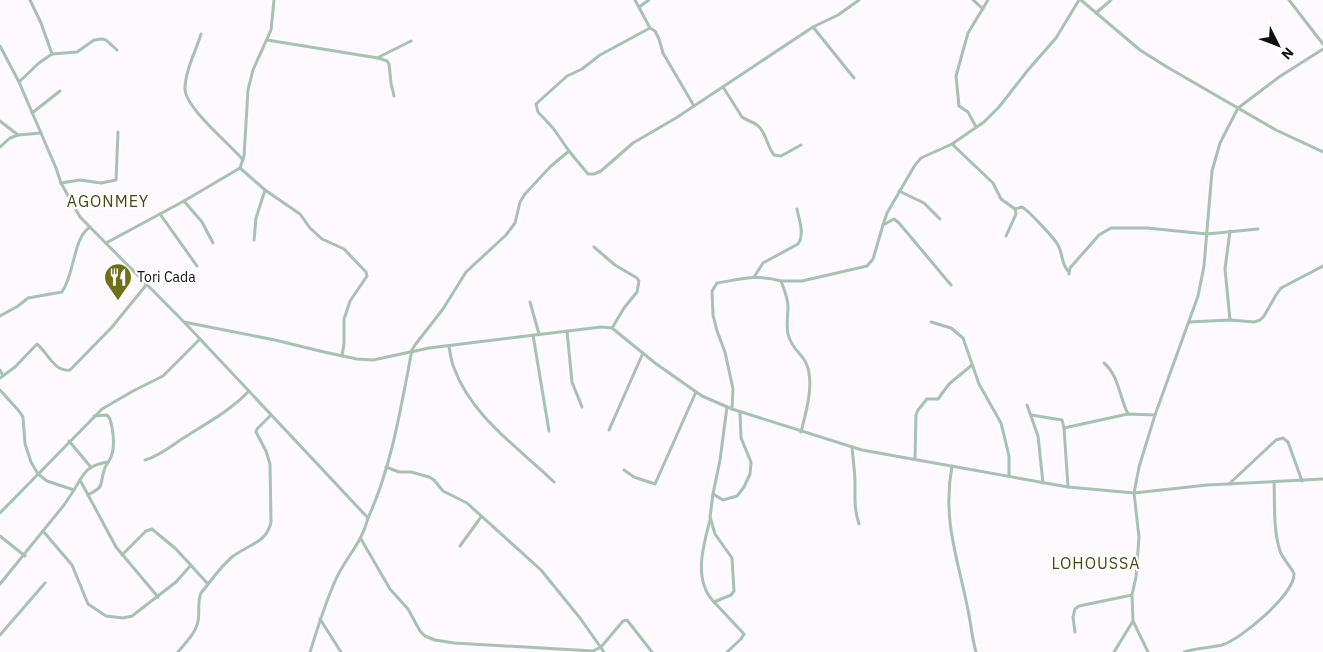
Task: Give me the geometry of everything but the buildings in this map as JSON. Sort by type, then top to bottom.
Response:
[{"type":"street","points":[[30,0],[41,22],[52,54]]},
{"type":"street","points":[[106,243],[240,168],[244,160],[248,90],[253,70],[271,30],[274,0]]},
{"type":"street","points":[[636,0],[650,28],[655,31],[659,38],[663,53],[694,106]]},
{"type":"street","points":[[639,7],[649,0]]},
{"type":"street","points":[[650,28],[600,55],[582,69],[567,76],[536,104],[538,112],[560,136],[569,152],[588,174],[601,171],[633,143],[859,0]]},
{"type":"street","points":[[973,0],[983,8]]},
{"type":"street","points":[[976,127],[968,112],[959,106],[955,80],[968,33],[988,0]]},
{"type":"street","points":[[732,409],[733,390],[725,352],[713,315],[712,291],[717,283],[754,277],[765,277],[781,281],[802,281],[867,266],[872,259],[887,213],[915,164],[921,158],[952,144],[994,112],[1056,38],[1080,0],[1140,50],[1276,130],[1323,152]]},
{"type":"street","points":[[1096,13],[1111,0]]},
{"type":"street","points":[[1289,0],[1323,44]]},
{"type":"street","points":[[813,28],[854,78]]},
{"type":"street","points":[[201,34],[189,67],[185,90],[187,96],[206,123],[244,160]]},
{"type":"street","points":[[19,82],[39,63],[52,54],[77,52],[94,40],[106,40],[117,50]]},
{"type":"street","points":[[267,40],[387,61],[394,96]]},
{"type":"street","points":[[378,58],[411,40]]},
{"type":"street","points":[[0,46],[19,82],[61,183],[80,217],[184,322],[368,518]]},
{"type":"street","points":[[1148,652],[1133,621],[1132,595],[1136,577],[1139,537],[1134,493],[1139,467],[1154,415],[1198,296],[1204,266],[1212,171],[1220,143],[1238,108],[1279,76],[1323,49]]},
{"type":"street","points":[[723,87],[742,117],[746,121],[758,126],[774,155],[781,156],[800,145]]},
{"type":"street","points":[[32,113],[60,90]]},
{"type":"street","points":[[0,121],[18,135]]},
{"type":"street","points":[[61,183],[80,180],[101,183],[116,180],[118,132]]},
{"type":"street","points":[[0,148],[10,138],[18,135],[41,133]]},
{"type":"street","points":[[952,144],[993,183],[1001,199],[1015,209],[1016,214],[1006,236]]},
{"type":"street","points":[[310,652],[320,618],[337,578],[361,540],[376,501],[398,418],[412,350],[455,291],[466,272],[506,235],[515,223],[520,202],[525,194],[544,172],[569,152]]},
{"type":"street","points":[[240,168],[265,190],[300,214],[310,228],[322,238],[344,249],[366,272],[367,276],[350,302],[344,319],[342,356]]},
{"type":"street","points":[[254,240],[256,218],[265,190]]},
{"type":"street","points":[[899,191],[924,203],[940,219]]},
{"type":"street","points":[[184,201],[202,222],[212,243]]},
{"type":"street","points":[[1015,209],[1022,207],[1033,216],[1056,242],[1063,264],[1069,272],[1099,235],[1110,228],[1147,228],[1207,234],[1258,229]]},
{"type":"street","points":[[754,277],[763,264],[800,241],[802,236],[797,209]]},
{"type":"street","points":[[887,213],[900,222],[951,285]]},
{"type":"street","points":[[160,214],[197,266]]},
{"type":"street","points":[[883,225],[894,219]]},
{"type":"street","points":[[0,316],[18,306],[25,299],[62,292],[69,281],[82,234],[90,227]]},
{"type":"street","points":[[1230,231],[1225,269],[1230,320]]},
{"type":"street","points":[[594,247],[615,265],[637,278],[638,281],[637,292],[624,308],[612,328]]},
{"type":"street","points":[[1189,322],[1230,320],[1254,322],[1260,320],[1282,288],[1323,266]]},
{"type":"street","points":[[781,281],[787,298],[786,325],[789,338],[792,346],[806,363],[809,375],[809,395],[800,432]]},
{"type":"street","points":[[1,377],[37,344],[58,368],[64,371],[76,367],[147,284]]},
{"type":"street","points":[[530,302],[540,334]]},
{"type":"street","points":[[184,322],[216,327],[342,356],[373,360],[412,350],[601,327],[612,328],[696,392],[740,412],[852,447],[1068,487],[1134,493],[1228,484],[1302,481],[1323,478]]},
{"type":"street","points":[[931,322],[951,328],[959,334],[967,348],[978,384],[1001,423],[1009,456],[1009,476]]},
{"type":"street","points":[[567,331],[572,382],[582,407]]},
{"type":"street","points":[[533,335],[549,431]]},
{"type":"street","points":[[0,513],[102,409],[163,376],[200,339]]},
{"type":"street","points":[[449,346],[454,368],[475,405],[501,433],[554,482]]},
{"type":"street","points":[[609,430],[643,353]]},
{"type":"street","points":[[1104,363],[1115,376],[1121,399],[1128,414]]},
{"type":"street","points":[[915,460],[916,415],[918,410],[927,399],[938,399],[949,384],[972,365]]},
{"type":"street","points":[[0,370],[1,377]]},
{"type":"street","points":[[0,390],[23,418],[25,444],[31,462],[38,474],[47,481],[74,490]]},
{"type":"street","points":[[145,460],[159,455],[240,400],[249,391]]},
{"type":"street","points":[[624,470],[634,477],[655,484],[696,392]]},
{"type":"street","points":[[1027,405],[1038,436],[1043,482]]},
{"type":"street","points":[[727,407],[701,569],[703,585],[707,594],[744,634],[727,652]]},
{"type":"street","points":[[712,494],[723,500],[737,496],[750,474],[752,462],[740,438],[740,412]]},
{"type":"street","points":[[1064,428],[1128,414],[1154,415]]},
{"type":"street","points":[[88,495],[101,486],[104,469],[109,462],[113,449],[110,419],[107,415],[94,416]]},
{"type":"street","points":[[178,652],[199,620],[199,599],[201,593],[232,557],[259,542],[270,529],[270,464],[266,451],[256,432],[271,415]]},
{"type":"street","points":[[1031,415],[1062,420],[1068,487]]},
{"type":"street","points":[[1228,484],[1276,440],[1283,438],[1288,442],[1302,481]]},
{"type":"street","points":[[70,441],[90,466]]},
{"type":"street","points":[[852,447],[855,513],[859,524]]},
{"type":"street","points":[[0,584],[25,556],[64,505],[90,466],[109,462]]},
{"type":"street","points":[[952,466],[948,486],[950,530],[976,652]]},
{"type":"street","points":[[386,467],[399,472],[411,472],[429,477],[443,491],[467,503],[541,570],[580,618],[604,652]]},
{"type":"street","points":[[80,480],[116,547],[158,597]]},
{"type":"street","points":[[1184,652],[1223,645],[1264,618],[1287,589],[1294,575],[1280,553],[1276,532],[1274,482]]},
{"type":"street","points":[[460,546],[482,517]]},
{"type":"street","points":[[710,517],[715,534],[732,558],[734,591],[731,595],[714,602]]},
{"type":"street","points":[[122,555],[146,531],[152,528],[176,549],[208,584]]},
{"type":"street","points":[[43,531],[72,565],[88,604],[106,616],[127,618],[158,597],[176,582],[191,565]]},
{"type":"street","points":[[0,536],[25,556]]},
{"type":"street","points":[[361,540],[390,589],[408,609],[416,626],[425,636],[435,640],[454,643],[594,651],[601,647],[627,620],[652,652]]},
{"type":"street","points":[[0,636],[45,584]]},
{"type":"street","points":[[1075,632],[1075,609],[1079,606],[1132,595]]},
{"type":"street","points":[[320,618],[341,652]]},
{"type":"street","points":[[1114,652],[1133,621]]},
{"type":"place","name":"Tori Cada","points":[[118,301]]},
{"type":"district","name":"AGONMEY","points":[[108,201]]},
{"type":"district","name":"LOHOUSSA","points":[[1096,563]]}]
